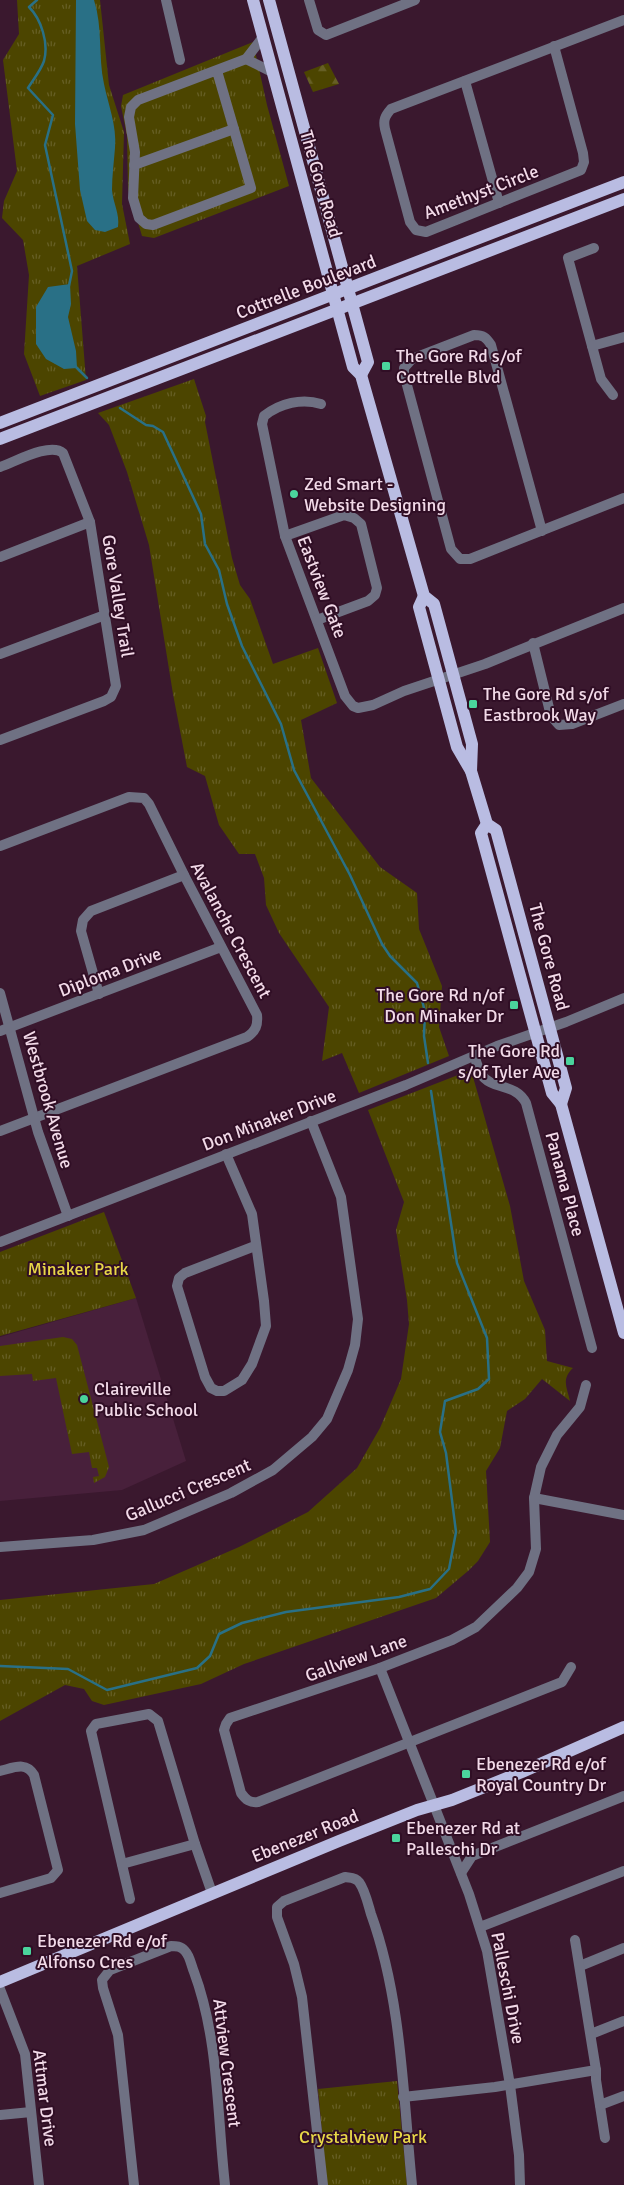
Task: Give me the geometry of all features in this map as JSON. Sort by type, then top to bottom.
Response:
[{"type":"main road","name":"The Gore Road","points":[[253,0],[353,367],[362,374],[424,596],[434,604],[472,744],[471,771]]},
{"type":"main road","name":"The Gore Road","points":[[269,0],[368,362],[362,374]]},
{"type":"main road","points":[[272,70],[286,64]]},
{"type":"main road","name":"Cottrelle Boulevard","points":[[0,424],[624,182]]},
{"type":"main road","name":"Cottrelle Boulevard","points":[[0,439],[624,199]]},
{"type":"main road","name":"The Gore Road","points":[[424,596],[419,607],[457,747],[471,771],[487,824],[496,830],[550,1027],[566,1088],[561,1104]]},
{"type":"main road","name":"The Gore Road","points":[[487,824],[481,833],[552,1092],[561,1104],[624,1333]]},
{"type":"main road","name":"Ebenezer Road","points":[[0,1982],[212,1892],[392,1819],[452,1800],[522,1772],[624,1727]]},
{"type":"street","points":[[166,0],[180,60]]},
{"type":"street","points":[[309,0],[318,30],[326,35],[415,0]]},
{"type":"street","name":"Amethyst Circle","points":[[554,46],[583,153],[583,166],[578,172],[499,203],[423,232],[416,230],[410,222],[385,129],[385,115],[391,109],[554,46],[624,20]]},
{"type":"street","points":[[217,71],[251,188],[153,225],[146,224],[139,218],[133,198],[135,152],[129,117],[131,107],[138,100],[246,59],[263,37]]},
{"type":"street","points":[[246,59],[272,70]]},
{"type":"street","points":[[465,81],[499,203]]},
{"type":"street","points":[[134,165],[234,129]]},
{"type":"street","points":[[594,248],[568,258],[601,379],[613,395]]},
{"type":"street","points":[[542,531],[491,345],[487,338],[481,335],[474,335],[412,359],[404,368],[404,374],[451,549],[460,558],[470,559],[542,531],[624,498]]},
{"type":"street","points":[[592,346],[624,337]]},
{"type":"street","name":"Eastview Gate","points":[[321,404],[308,400],[280,406],[264,416],[262,424],[285,536],[345,696],[353,706],[358,708],[373,705],[404,691],[439,679]]},
{"type":"street","name":"Gore Valley Trail","points":[[0,468],[48,449],[59,450],[65,458],[90,522],[116,681],[111,697],[0,740]]},
{"type":"street","points":[[285,536],[344,515],[354,518],[361,524],[377,588],[374,596],[368,601],[316,620]]},
{"type":"street","points":[[0,557],[90,522]]},
{"type":"street","points":[[439,679],[485,664],[533,643],[624,608]]},
{"type":"street","points":[[0,654],[105,615]]},
{"type":"street","points":[[533,643],[551,716],[559,725],[572,724],[624,704]]},
{"type":"street","name":"Avalanche Crescent","points":[[0,846],[130,797],[144,798],[149,804],[257,1014],[258,1022],[253,1033],[34,1118]]},
{"type":"street","points":[[99,994],[81,931],[83,920],[91,911],[184,875]]},
{"type":"street","name":"Diploma Drive","points":[[5,1029],[221,947]]},
{"type":"street","name":"Westbrook Avenue","points":[[0,993],[5,1029],[47,1161],[68,1216]]},
{"type":"street","name":"Don Minaker Drive","points":[[0,1242],[406,1085],[474,1055],[624,998]]},
{"type":"street","name":"Panama Place","points":[[474,1055],[482,1075],[487,1080],[516,1091],[526,1103],[592,1348]]},
{"type":"street","points":[[0,1130],[34,1118]]},
{"type":"street","name":"Gallucci Crescent","points":[[0,1547],[93,1540],[144,1530],[231,1493],[273,1470],[300,1448],[327,1419],[348,1370],[355,1345],[358,1319],[343,1204],[311,1122]]},
{"type":"street","points":[[226,1154],[252,1214],[266,1326],[261,1343],[248,1372],[233,1387],[217,1391],[211,1388],[204,1377],[178,1286],[179,1278],[185,1273],[255,1246]]},
{"type":"street","name":"Gallview Lane","points":[[571,1667],[562,1682],[258,1802],[253,1803],[246,1800],[241,1794],[224,1730],[230,1718],[380,1668],[467,1633],[476,1627],[517,1588],[529,1572],[536,1549],[534,1498],[545,1456],[557,1434],[580,1408],[586,1385]]},
{"type":"street","points":[[534,1498],[624,1515]]},
{"type":"street","name":"Palleschi Drive","points":[[380,1668],[461,1873],[487,1951],[510,2085],[519,2155],[520,2185]]},
{"type":"street","points":[[130,1899],[91,1730],[96,1724],[149,1714],[158,1721],[195,1844],[212,1892]]},
{"type":"street","points":[[0,1771],[23,1766],[28,1767],[34,1775],[58,1870],[51,1878],[0,1893]]},
{"type":"street","points":[[461,1873],[472,1856],[624,1796]]},
{"type":"street","points":[[122,1864],[195,1844]]},
{"type":"street","points":[[452,1851],[472,1856]]},
{"type":"street","points":[[480,1927],[624,1872]]},
{"type":"street","points":[[322,2185],[306,2021],[294,1964],[278,1917],[277,1907],[280,1904],[344,1877],[353,1878],[358,1882],[378,1934],[390,1982],[396,2022],[412,2185]]},
{"type":"street","points":[[575,1940],[605,2138]]},
{"type":"street","name":"Attview Crescent","points":[[134,2185],[118,2035],[102,1988],[102,1980],[110,1970],[171,1946],[179,1946],[185,1951],[200,1988],[205,2009],[213,2060],[225,2185]]},
{"type":"street","points":[[580,1966],[624,1948]]},
{"type":"street","name":"Attmar Drive","points":[[0,1989],[25,2054],[39,2185]]},
{"type":"street","points":[[590,2034],[624,2021]]},
{"type":"street","points":[[403,2097],[510,2085],[596,2070]]},
{"type":"street","points":[[600,2106],[624,2096]]},
{"type":"street","points":[[0,2115],[31,2112]]},
{"type":"shaded area","name":"Claireville Public School","points":[[136,1298],[186,1461],[122,1490],[0,1501],[0,1337]]},
{"type":"green space","points":[[17,0],[100,0],[109,85],[124,132],[122,204],[130,244],[77,266],[86,380],[40,396],[24,354],[29,275],[23,240],[2,218],[4,201],[17,171],[3,60],[19,34]]},
{"type":"green space","points":[[253,42],[267,105],[289,186],[154,238],[142,236],[128,189],[127,136],[121,106],[123,95]]},
{"type":"green space","points":[[328,63],[339,84],[313,92],[304,72]]},
{"type":"green space","points":[[194,379],[206,416],[205,422],[232,558],[240,585],[250,599],[273,664],[318,648],[337,703],[301,720],[311,778],[380,867],[417,893],[419,929],[442,986],[439,1027],[449,1056],[359,1093],[342,1053],[322,1061],[329,1007],[279,933],[266,905],[264,878],[255,854],[239,854],[219,825],[205,776],[187,767],[149,545],[127,472],[109,425],[98,413]]},
{"type":"green space","points":[[471,1070],[510,1206],[524,1281],[545,1330],[547,1361],[573,1368],[566,1380],[570,1401],[542,1379],[525,1399],[507,1411],[500,1448],[486,1471],[490,1542],[478,1561],[436,1598],[244,1664],[201,1684],[104,1705],[92,1701],[84,1689],[65,1685],[0,1721],[0,1600],[154,1584],[239,1547],[308,1512],[357,1468],[380,1428],[401,1379],[409,1324],[396,1230],[404,1202],[368,1110]]},
{"type":"green space","name":"Minaker Park","points":[[104,1212],[136,1298],[0,1336],[0,1252]]},
{"type":"green space","points":[[63,1337],[72,1339],[77,1345],[109,1467],[105,1477],[94,1483],[93,1477],[99,1476],[97,1468],[92,1468],[89,1452],[72,1454],[56,1378],[33,1381],[32,1374],[0,1376],[0,1346]]},
{"type":"green space","name":"Crystalview Park","points":[[397,2081],[407,2185],[327,2185],[318,2089]]},
{"type":"water","points":[[76,0],[94,0],[97,10],[102,74],[115,132],[112,190],[118,227],[105,232],[95,230],[87,221],[80,190],[75,124]]},
{"type":"water","points":[[70,284],[71,304],[68,317],[76,351],[77,368],[64,369],[46,359],[36,344],[36,307],[48,287]]},
{"type":"waterway","points":[[37,0],[29,7],[37,18],[43,32],[45,54],[41,68],[28,88],[53,115],[45,145],[72,271],[69,286]]},
{"type":"waterway","points":[[75,366],[87,378]]},
{"type":"waterway","points":[[120,408],[146,425],[153,426],[163,432],[201,514],[205,544],[219,570],[227,604],[242,646],[281,724],[294,770],[350,875],[382,944],[390,956],[417,983],[425,1011],[424,1036],[428,1063]]},
{"type":"waterway","points":[[0,1666],[68,1669],[107,1690],[197,1668],[210,1656],[219,1634],[242,1623],[286,1612],[399,1597],[430,1589],[449,1569],[456,1532],[446,1453],[440,1432],[445,1401],[478,1389],[489,1379],[487,1338],[457,1263],[431,1091]]},
{"type":"place","name":"The Gore Rd s/of Cottrelle Blvd","points":[[386,366]]},
{"type":"place","name":"Zed Smart - Website Designing","points":[[294,494]]},
{"type":"place","name":"The Gore Rd s/of Eastbrook Way","points":[[473,704]]},
{"type":"place","name":"The Gore Rd n/of Don Minaker Dr","points":[[514,1005]]},
{"type":"place","name":"The Gore Rd s/of Tyler Ave","points":[[570,1061]]},
{"type":"place","name":"Claireville Public School","points":[[84,1399]]},
{"type":"place","name":"Ebenezer Rd e/of Royal Country Dr","points":[[466,1774]]},
{"type":"place","name":"Ebenezer Rd at Palleschi Dr","points":[[396,1838]]},
{"type":"place","name":"Ebenezer Rd e/of Alfonso Cres","points":[[27,1951]]}]
